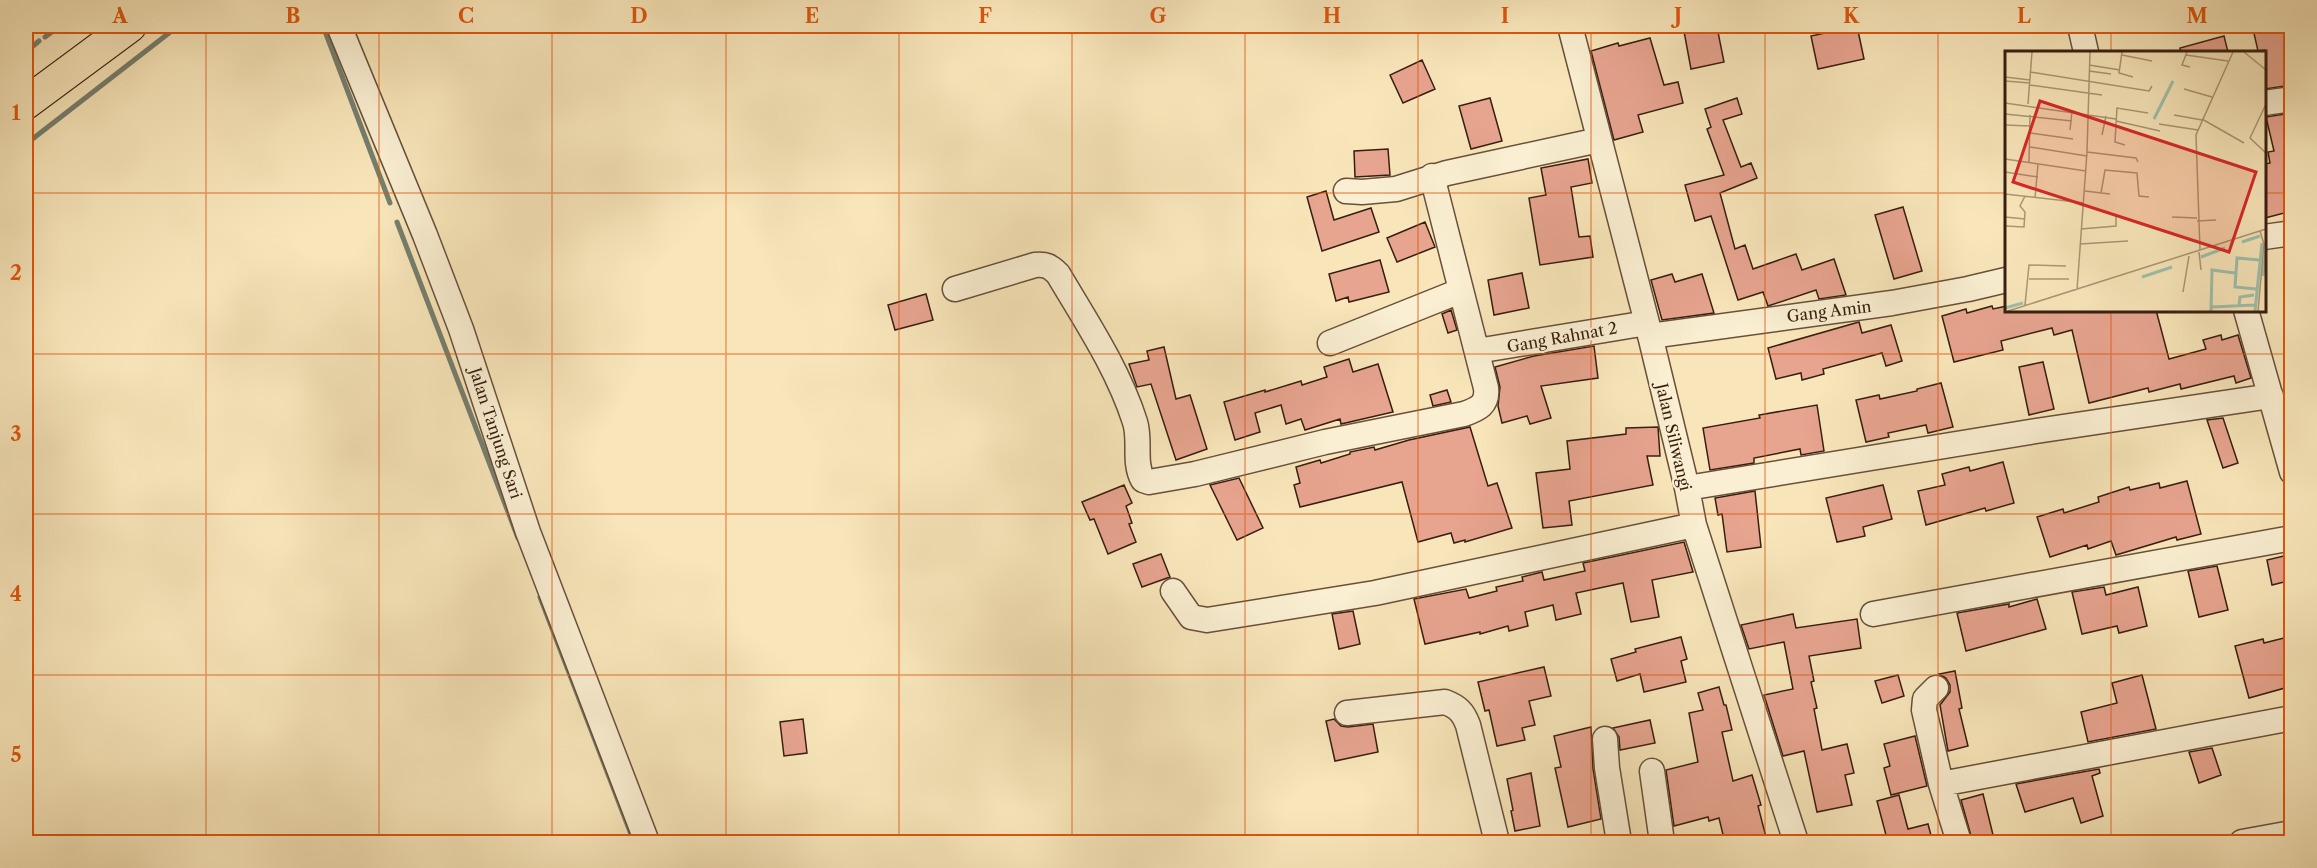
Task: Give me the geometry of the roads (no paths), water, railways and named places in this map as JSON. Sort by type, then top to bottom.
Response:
[{"type":"main road","points":[[26,103],[130,26]]},
{"type":"street","name":"Jalan Tanjung Sari","points":[[339,26],[461,329],[528,532],[647,843]]},
{"type":"street","name":"Jalan Siliwangi","points":[[1570,26],[1649,329],[1694,525],[1796,843]]},
{"type":"street","points":[[2080,26],[2086,51]]},
{"type":"street","points":[[2266,103],[2292,99]]},
{"type":"street","points":[[1347,191],[1396,189],[1432,176],[1599,140]]},
{"type":"street","points":[[955,289],[1035,265],[1045,264],[1051,267],[1058,274],[1098,342],[1127,399],[1136,424],[1137,463],[1143,480],[1149,482],[1195,474],[1325,442],[1464,414],[1476,410],[1487,397],[1432,176]]},
{"type":"street","points":[[2266,237],[2292,233]]},
{"type":"street","name":"Gang Amin","points":[[1649,329],[1892,303],[1968,290],[2005,281]]},
{"type":"street","points":[[1330,343],[1460,291]]},
{"type":"street","points":[[2247,312],[2292,472]]},
{"type":"street","name":"Gang Rahnat 2","points":[[1477,351],[1649,329]]},
{"type":"street","points":[[1687,488],[2036,431],[2271,396]]},
{"type":"street","points":[[1173,591],[1191,617],[1207,620],[1375,593],[1694,525]]},
{"type":"street","points":[[1873,614],[2292,538]]},
{"type":"street","points":[[1936,688],[1924,699],[1924,710],[1941,784],[1959,843]]},
{"type":"street","points":[[1347,713],[1445,702],[1456,706],[1463,712],[1497,843]]},
{"type":"street","points":[[1941,784],[2292,718]]},
{"type":"street","points":[[1605,739],[1607,768],[1619,843]]},
{"type":"street","points":[[1652,771],[1662,843]]},
{"type":"street","points":[[2242,843],[2292,833]]},
{"type":"waterway","points":[[45,37],[60,26]]},
{"type":"waterway","points":[[26,144],[178,26]]},
{"type":"waterway","points":[[323,26],[390,203]]},
{"type":"waterway","points":[[26,52],[39,41]]},
{"type":"waterway","points":[[397,222],[518,538]]},
{"type":"waterway","points":[[540,597],[634,842]]}]
